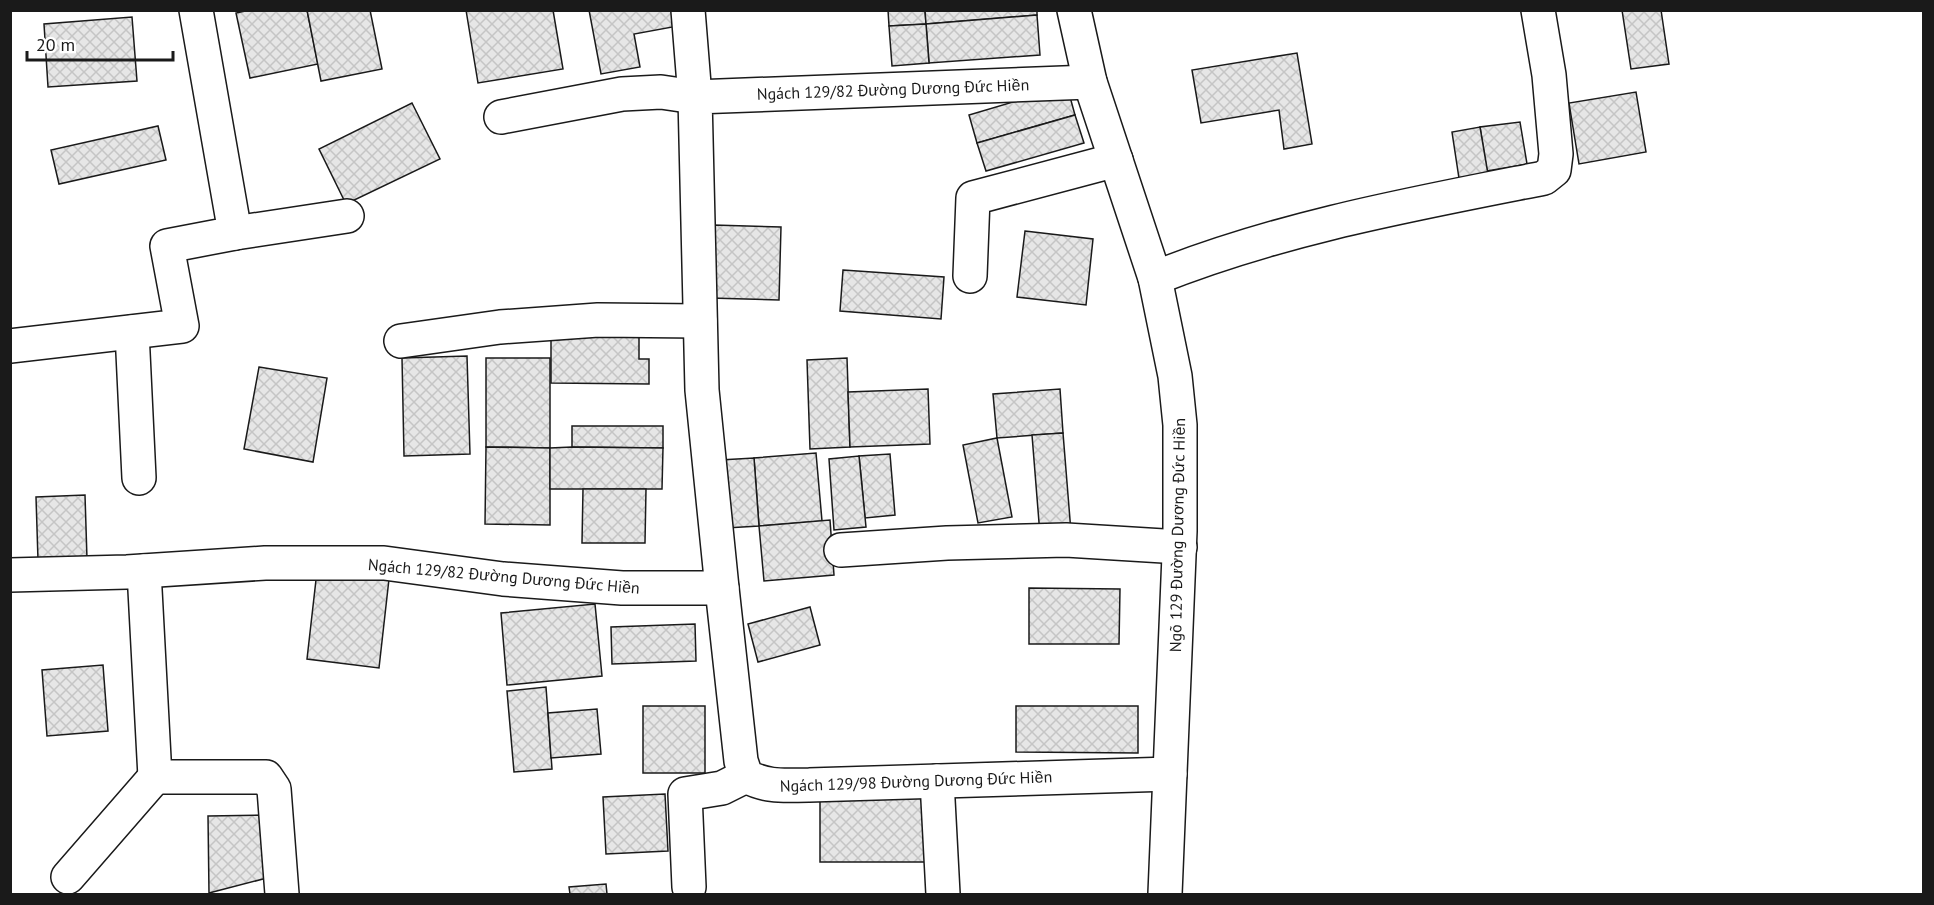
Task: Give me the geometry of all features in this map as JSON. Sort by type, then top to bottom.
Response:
[{"type":"street","points":[[196,10],[235,233]]},
{"type":"street","points":[[688,10],[695,97],[705,435],[741,761],[747,776],[722,788],[685,794],[689,887]]},
{"type":"street","name":"Ngõ 129 Đường Dương Đức Hiền","points":[[1074,10],[1090,82],[1155,278],[1175,376],[1180,425],[1180,547],[1165,894]]},
{"type":"street","points":[[1155,278],[1199,260],[1288,233],[1409,204],[1544,178],[1554,170],[1556,154],[1549,75],[1538,10]]},
{"type":"street","name":"Ngách 129/82 Đường Dương Đức Hiền","points":[[501,117],[622,94],[661,92],[695,97],[1090,82]]},
{"type":"street","points":[[970,276],[974,198],[1116,160]]},
{"type":"street","points":[[10,346],[182,326],[167,246],[347,216]]},
{"type":"street","points":[[401,341],[500,327],[598,320],[700,321]]},
{"type":"street","points":[[132,332],[140,478]]},
{"type":"street","points":[[842,550],[947,543],[1066,540],[1180,547]]},
{"type":"street","name":"Ngách 129/82 Đường Dương Đức Hiền","points":[[10,575],[144,571],[265,563],[384,563],[503,579],[622,588],[722,588]]},
{"type":"street","points":[[68,877],[155,777],[144,571]]},
{"type":"street","name":"Ngách 129/98 Đường Dương Đức Hiền","points":[[747,776],[759,783],[772,786],[1170,774]]},
{"type":"street","points":[[155,777],[266,777],[274,789],[282,894]]},
{"type":"street","points":[[937,781],[943,894]]},
{"type":"building","points":[[250,10],[307,10],[318,64],[250,78],[236,13]]},
{"type":"building","points":[[307,10],[370,10],[382,69],[321,81]]},
{"type":"building","points":[[466,10],[553,10],[563,69],[478,83]]},
{"type":"building","points":[[589,10],[674,10],[678,26],[634,34],[640,67],[601,74]]},
{"type":"building","points":[[888,10],[925,10],[926,24],[889,26]]},
{"type":"building","points":[[925,10],[1037,10],[1037,15],[926,24]]},
{"type":"building","points":[[1622,10],[1661,10],[1669,64],[1631,69]]},
{"type":"building","points":[[1037,15],[1040,55],[929,63],[926,24]]},
{"type":"building","points":[[132,17],[137,81],[48,87],[44,24]]},
{"type":"building","points":[[926,24],[929,63],[892,66],[889,26]]},
{"type":"building","points":[[1297,53],[1312,144],[1284,149],[1279,110],[1201,123],[1192,70]]},
{"type":"building","points":[[1067,86],[1075,115],[977,143],[969,115]]},
{"type":"building","points":[[1636,92],[1646,152],[1579,164],[1569,103]]},
{"type":"building","points":[[412,103],[440,159],[346,204],[319,149]]},
{"type":"building","points":[[1075,115],[1084,143],[986,171],[977,143]]},
{"type":"building","points":[[1520,122],[1527,164],[1487,171],[1480,127]]},
{"type":"building","points":[[158,126],[166,160],[59,184],[51,150]]},
{"type":"building","points":[[1480,127],[1489,180],[1460,185],[1452,132]]},
{"type":"building","points":[[713,225],[781,227],[779,300],[710,298]]},
{"type":"building","points":[[1025,231],[1093,239],[1086,305],[1017,297]]},
{"type":"building","points":[[843,270],[944,277],[941,319],[840,311]]},
{"type":"building","points":[[551,325],[639,326],[639,359],[649,359],[649,384],[551,383]]},
{"type":"building","points":[[467,356],[470,454],[404,456],[402,358]]},
{"type":"building","points":[[486,358],[550,358],[550,448],[486,447]]},
{"type":"building","points":[[847,358],[850,447],[810,449],[807,360]]},
{"type":"building","points":[[259,367],[327,378],[313,462],[244,449]]},
{"type":"building","points":[[928,389],[930,444],[850,447],[848,392]]},
{"type":"building","points":[[1060,389],[1063,433],[997,438],[993,394]]},
{"type":"building","points":[[572,426],[663,426],[663,448],[572,447]]},
{"type":"building","points":[[1063,433],[1071,532],[1040,535],[1032,435]]},
{"type":"building","points":[[997,438],[1012,517],[978,523],[963,445]]},
{"type":"building","points":[[486,447],[550,448],[550,525],[485,524]]},
{"type":"building","points":[[550,448],[663,448],[662,489],[550,489]]},
{"type":"building","points":[[816,453],[822,521],[759,526],[754,458]]},
{"type":"building","points":[[890,454],[895,515],[865,518],[859,456]]},
{"type":"building","points":[[859,456],[866,527],[834,530],[829,459]]},
{"type":"building","points":[[754,458],[759,526],[726,528],[720,460]]},
{"type":"building","points":[[583,489],[646,489],[645,543],[582,543]]},
{"type":"building","points":[[85,495],[87,559],[38,560],[36,497]]},
{"type":"building","points":[[830,520],[834,575],[764,581],[759,526]]},
{"type":"building","points":[[317,571],[389,579],[379,668],[307,659]]},
{"type":"building","points":[[1029,588],[1120,589],[1119,644],[1029,644]]},
{"type":"building","points":[[595,604],[602,676],[507,685],[501,613]]},
{"type":"building","points":[[810,607],[820,645],[758,662],[748,624]]},
{"type":"building","points":[[695,624],[696,661],[612,664],[611,627]]},
{"type":"building","points":[[103,665],[108,731],[47,736],[42,670]]},
{"type":"building","points":[[546,687],[552,769],[514,772],[507,691]]},
{"type":"building","points":[[643,706],[705,706],[705,773],[643,773]]},
{"type":"building","points":[[1016,706],[1138,706],[1138,753],[1016,752]]},
{"type":"building","points":[[597,709],[601,754],[551,758],[548,713]]},
{"type":"building","points":[[820,787],[928,787],[928,862],[820,862]]},
{"type":"building","points":[[665,794],[668,851],[606,854],[603,797]]},
{"type":"building","points":[[267,815],[267,878],[209,893],[208,816]]},
{"type":"building","points":[[606,884],[607,894],[570,894],[569,887]]}]
